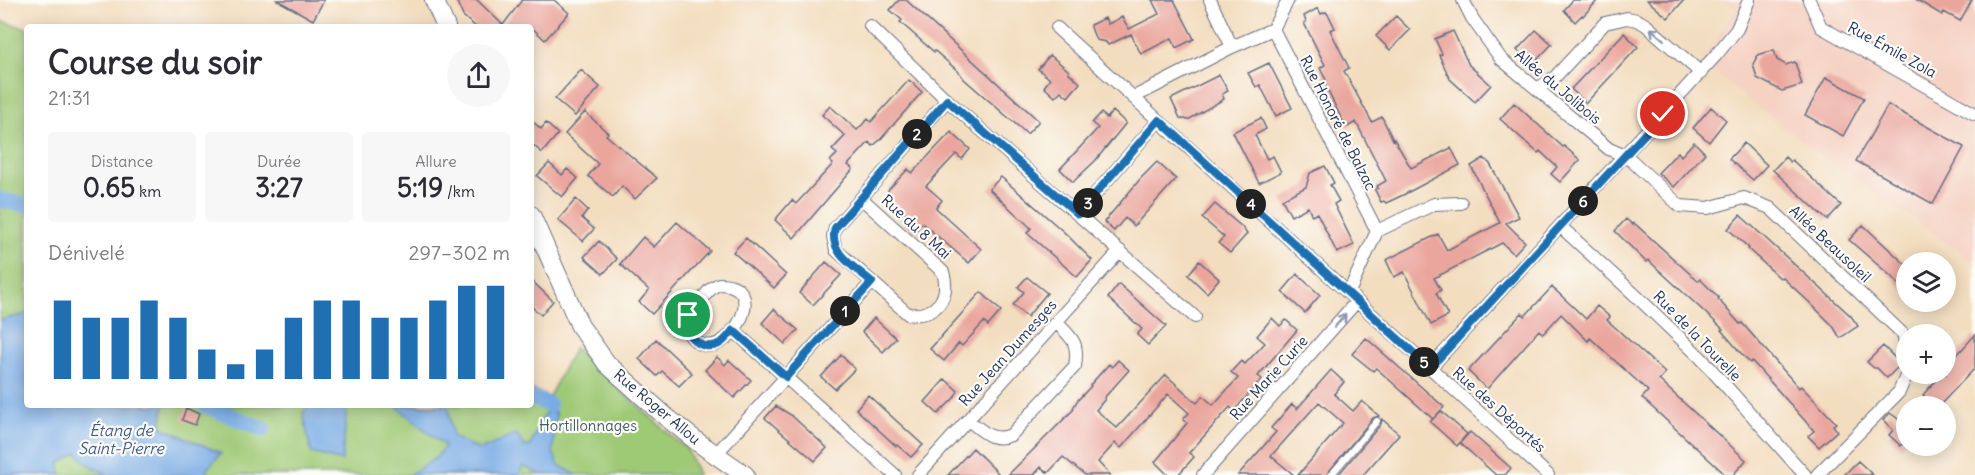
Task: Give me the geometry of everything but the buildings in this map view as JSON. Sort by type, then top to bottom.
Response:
[{"type":"street","points":[[434,0],[445,24]]},
{"type":"street","points":[[1210,0],[1232,47]]},
{"type":"street","points":[[1134,97],[1232,47],[1273,29],[1288,0]]},
{"type":"street","name":"Allée du Jolibois","points":[[1463,0],[1472,18],[1500,59],[1609,149],[1625,156]]},
{"type":"street","points":[[1430,368],[1701,73],[1737,29],[1749,0]]},
{"type":"street","name":"Rue Émile Zola","points":[[1809,0],[1821,27],[1975,114]]},
{"type":"street","points":[[1537,89],[1555,77],[1605,23],[1627,18],[1647,25],[1701,73]]},
{"type":"street","points":[[870,26],[947,100],[1195,317]]},
{"type":"street","name":"Rue des Déportés","points":[[1057,28],[1548,475]]},
{"type":"street","name":"Rue Honoré de Balzac","points":[[1273,29],[1377,231]]},
{"type":"street","name":"Rue du 8 Mai","points":[[861,198],[943,272],[946,281],[945,291],[936,308],[918,315],[908,314],[837,250],[833,243],[833,236],[835,228],[861,198],[947,100]]},
{"type":"street","points":[[1078,214],[1159,120]]},
{"type":"street","name":"Allée Beausoleil","points":[[1625,156],[1680,206],[1708,208],[1744,198],[1770,208],[1896,327]]},
{"type":"street","points":[[1353,297],[1377,231],[1434,204],[1461,203]]},
{"type":"street","name":"Rue Roger Allou","points":[[534,222],[580,326],[607,364],[665,416],[745,475]]},
{"type":"street","name":"Rue de la Tourelle","points":[[1560,226],[1701,358],[1805,475]]},
{"type":"street","name":"Rue Jean Dumesges","points":[[918,475],[1120,251]]},
{"type":"street","points":[[716,454],[872,282]]},
{"type":"street","points":[[719,284],[733,286],[743,296],[745,302],[743,316],[733,330],[723,342],[709,346],[695,341],[690,336],[686,322],[688,315],[712,286],[719,284]]},
{"type":"street","name":"Rue Marie Curie","points":[[1203,475],[1353,297]]},
{"type":"street","points":[[968,420],[990,437],[1002,439],[1011,435],[1075,366],[1077,352],[1073,338],[1056,322]]},
{"type":"street","points":[[733,330],[895,475]]},
{"type":"street","points":[[1817,475],[1899,392],[1903,384]]},
{"type":"lane","points":[[1331,475],[1377,421]]},
{"type":"shaded area","points":[[1724,0],[1975,0],[1975,263],[1787,130],[1701,62],[1737,8]]},
{"type":"green space","name":"Hortillonnages","points":[[0,21],[24,27],[24,408],[534,408],[534,390],[549,397],[574,348],[688,451],[698,475],[0,475]]},
{"type":"water","name":"Étang de Saint-Pierre","points":[[24,315],[24,408],[164,408],[161,427],[221,453],[207,469],[206,475],[107,475],[88,464],[77,453],[59,464],[62,475],[0,475],[0,320]]},
{"type":"water","points":[[549,405],[556,414],[553,451],[558,465],[577,475],[541,475],[523,466],[519,475],[409,475],[437,457],[445,446],[399,408],[448,408],[453,437],[480,450],[517,434],[524,446],[530,446]]},
{"type":"water","points":[[308,408],[347,408],[342,461],[311,453],[303,412]]},
{"type":"waterway","points":[[0,200],[24,204]]},
{"type":"waterway","points":[[534,398],[549,405]]},
{"type":"waterway","points":[[212,408],[263,429]]},
{"type":"route","points":[[688,315],[686,322],[690,336],[701,345],[709,346],[723,342],[733,330],[786,377],[872,282],[837,250],[833,243],[835,228],[947,100],[1078,214],[1159,120],[1430,368],[1663,114]]}]
